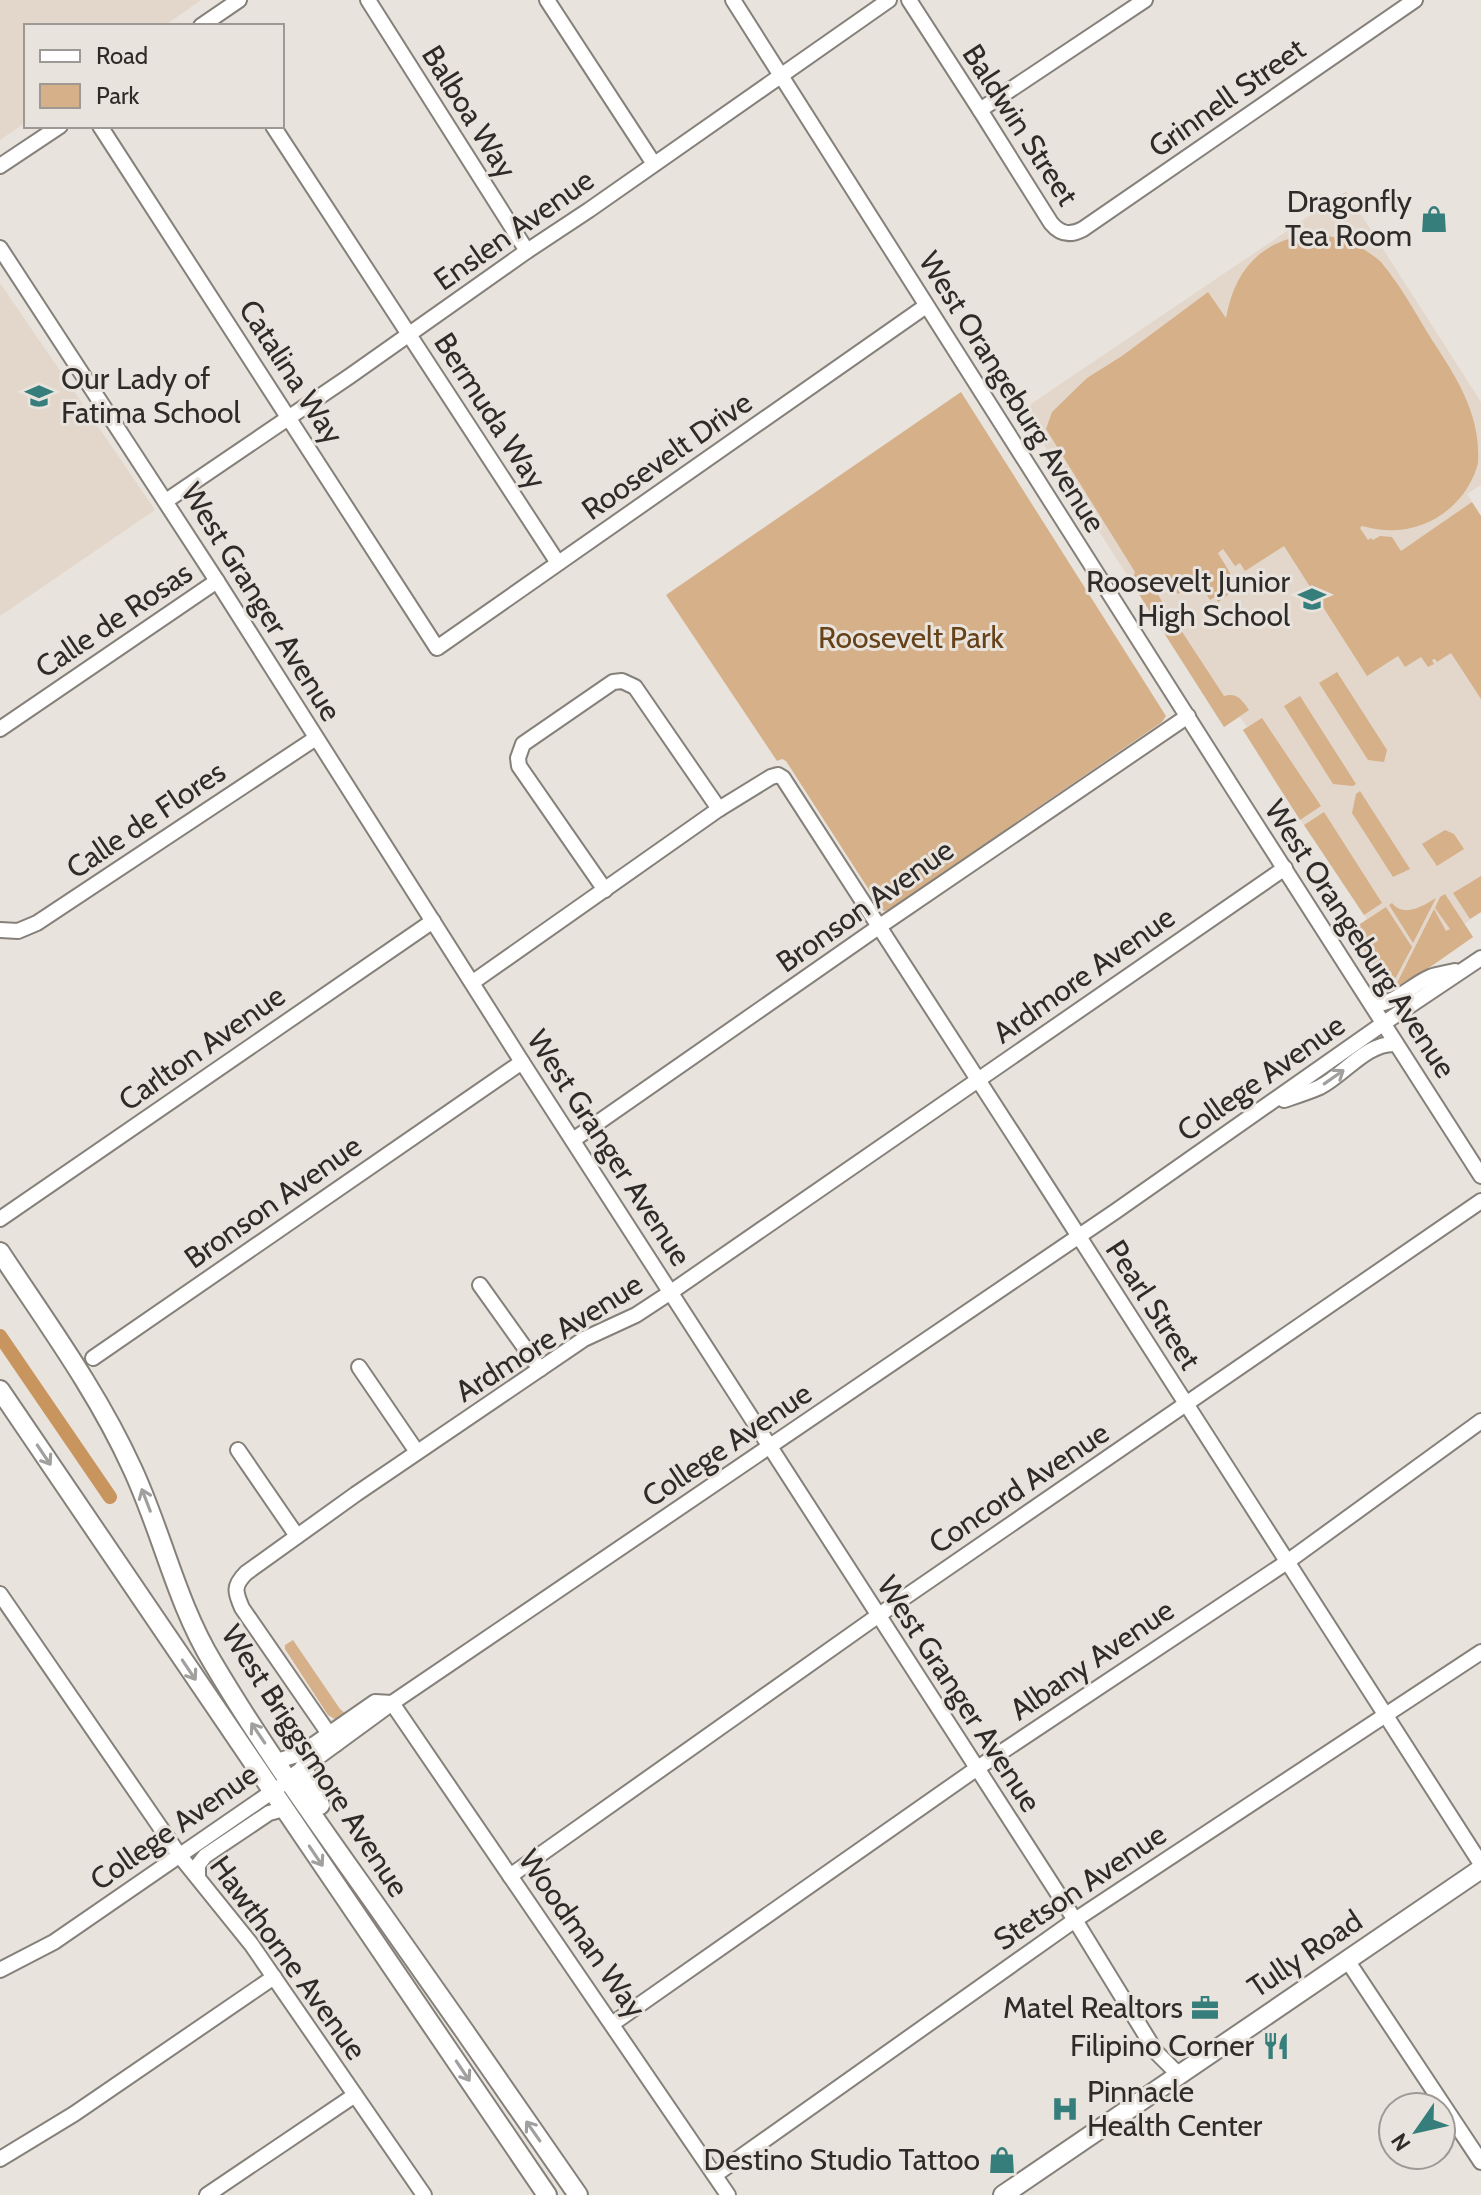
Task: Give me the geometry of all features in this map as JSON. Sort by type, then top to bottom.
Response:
[{"type":"main road","name":"West Briggsmore Avenue","points":[[0,1252],[101,1407],[142,1489],[202,1644],[235,1698],[277,1761],[296,1774],[399,1937],[578,2195]]},
{"type":"main road","name":"West Briggsmore Avenue","points":[[0,1390],[547,2195]]},
{"type":"main road","name":"Tully Road","points":[[1003,2195],[1481,1866]]},
{"type":"street","points":[[206,24],[239,0]]},
{"type":"street","name":"Balboa Way","points":[[368,0],[527,251]]},
{"type":"street","points":[[547,0],[654,164]]},
{"type":"street","name":"West Orangeburg Avenue","points":[[733,0],[1481,1176]]},
{"type":"street","name":"Enslen Avenue","points":[[166,501],[410,335],[889,0]]},
{"type":"street","name":"Baldwin Street","points":[[909,0],[1051,223],[1065,233]]},
{"type":"street","points":[[980,110],[1145,0]]},
{"type":"street","name":"Grinnell Street","points":[[1065,233],[1083,229],[1405,3]]},
{"type":"street","points":[[0,166],[57,128]]},
{"type":"street","name":"Catalina Way","points":[[101,128],[437,648]]},
{"type":"street","name":"Bermuda Way","points":[[274,128],[558,563]]},
{"type":"street","name":"West Granger Avenue","points":[[0,248],[166,501],[522,1062],[1075,1920],[1156,2052],[1178,2074]]},
{"type":"street","name":"Roosevelt Drive","points":[[437,648],[926,306]]},
{"type":"street","name":"Calle de Rosas","points":[[0,729],[217,581]]},
{"type":"street","points":[[473,982],[605,890],[719,809],[635,687],[622,681],[613,682],[523,744],[518,758],[519,766],[605,890]]},
{"type":"street","name":"Bronson Avenue","points":[[573,1140],[1188,716]]},
{"type":"street","name":"Calle de Flores","points":[[0,930],[18,931],[37,923],[316,738]]},
{"type":"street","name":"Pearl Street","points":[[719,809],[768,778],[778,775],[787,783],[1481,1866]]},
{"type":"street","name":"Ardmore Avenue","points":[[332,1739],[242,1608],[237,1596],[238,1580],[417,1452],[584,1339],[636,1315],[671,1292],[1285,868]]},
{"type":"street","name":"Carlton Avenue","points":[[0,1219],[433,921]]},
{"type":"street","name":"College Avenue","points":[[0,1970],[54,1942],[272,1792],[375,1702],[392,1703],[771,1447],[1481,958]]},
{"type":"street","points":[[1372,1005],[1385,1004],[1398,998],[1430,977],[1465,969]]},
{"type":"street","points":[[1268,1106],[1321,1087],[1373,1050],[1387,1043],[1396,1044]]},
{"type":"street","name":"Bronson Avenue","points":[[93,1358],[522,1062]]},
{"type":"street","name":"Concord Avenue","points":[[510,1876],[879,1615],[1481,1201]]},
{"type":"street","points":[[480,1285],[540,1369]]},
{"type":"street","points":[[359,1367],[417,1452]]},
{"type":"street","name":"Albany Avenue","points":[[612,2024],[976,1769],[1287,1562],[1481,1421]]},
{"type":"street","points":[[238,1450],[297,1536]]},
{"type":"street","name":"Hawthorne Avenue","points":[[0,1594],[180,1856],[274,1977],[424,2195]]},
{"type":"street","name":"Stetson Avenue","points":[[715,2175],[1075,1920],[1481,1652]]},
{"type":"street","name":"Woodman Way","points":[[392,1703],[728,2195]]},
{"type":"street","points":[[277,1761],[332,1739]]},
{"type":"street","points":[[198,1877],[198,1865],[205,1856],[269,1813],[284,1809]]},
{"type":"street","points":[[180,1856],[205,1856]]},
{"type":"street","points":[[1347,1960],[1481,2162]]},
{"type":"street","points":[[0,2159],[74,2114],[274,1977]]},
{"type":"street","points":[[207,2195],[355,2095]]},
{"type":"shaded area","points":[[0,0],[201,0],[167,24],[24,24],[24,123],[0,140]]},
{"type":"shaded area","name":"Roosevelt Junior High School","points":[[1346,191],[1481,402],[1481,485],[1467,494],[1481,516],[1481,912],[1464,924],[1473,937],[1396,991],[1390,991],[1351,930],[1367,919],[1274,780],[1243,730],[1247,727],[1240,717],[1224,727],[1028,420],[1031,404]]},
{"type":"shaded area","name":"Our Lady of Fatima School","points":[[0,283],[155,510],[0,616]]},
{"type":"green space","points":[[1312,234],[1350,242],[1381,262],[1402,290],[1466,398],[1476,429],[1478,463],[1463,494],[1439,516],[1419,526],[1397,530],[1360,528],[1368,540],[1380,536],[1392,537],[1401,551],[1472,502],[1481,516],[1481,699],[1451,653],[1437,662],[1432,660],[1434,664],[1428,667],[1421,657],[1405,667],[1398,656],[1367,676],[1284,546],[1245,571],[1240,563],[1235,566],[1223,549],[1218,553],[1232,576],[1232,589],[1228,595],[1218,602],[1215,597],[1210,600],[1199,582],[1178,594],[1168,583],[1156,590],[1164,606],[1152,615],[1132,583],[1135,572],[1046,429],[1052,412],[1087,378],[1208,292],[1226,318],[1236,285],[1254,260],[1279,243]]},
{"type":"green space","name":"Roosevelt Park","points":[[961,392],[1166,716],[1162,722],[884,911],[786,761],[777,761],[666,595]]},
{"type":"green space","points":[[1170,619],[1175,621],[1224,696],[1236,696],[1249,710],[1224,727],[1159,625]]},
{"type":"green space","points":[[1337,672],[1387,750],[1384,762],[1368,760],[1319,683]]},
{"type":"green space","points":[[1300,696],[1356,784],[1353,786],[1333,784],[1284,706]]},
{"type":"green space","points":[[1262,718],[1321,806],[1300,820],[1243,730]]},
{"type":"green space","points":[[1360,791],[1410,869],[1393,877],[1352,813],[1356,794]]},
{"type":"green space","points":[[1324,812],[1382,903],[1364,915],[1304,825]]},
{"type":"green space","points":[[1445,830],[1454,834],[1464,849],[1437,866],[1422,844]]},
{"type":"green space","points":[[1481,876],[1481,912],[1470,919],[1453,893]]},
{"type":"green space","points":[[1445,894],[1473,937],[1400,988],[1397,983],[1434,909],[1446,931],[1450,929],[1435,908]]},
{"type":"green space","points":[[1436,898],[1413,943],[1389,905],[1392,903],[1402,910],[1408,910]]},
{"type":"green space","points":[[1386,907],[1412,947],[1388,987],[1351,930]]},
{"type":"green space","points":[[293,1640],[347,1715],[338,1721],[328,1715],[285,1649],[285,1645]]},
{"type":"waterway","points":[[0,1336],[110,1497]]},
{"type":"place","name":"Dragonfly Tea Room","points":[[1434,219]]},
{"type":"place","name":"Our Lady of Fatima School","points":[[39,396]]},
{"type":"place","name":"Roosevelt Junior High School","points":[[1312,599]]},
{"type":"place","name":"Matel Realtors","points":[[1205,2008]]},
{"type":"place","name":"Filipino Corner","points":[[1276,2046]]},
{"type":"place","name":"Pinnacle Health Center","points":[[1065,2109]]},
{"type":"place","name":"Destino Studio Tattoo","points":[[1002,2160]]}]
